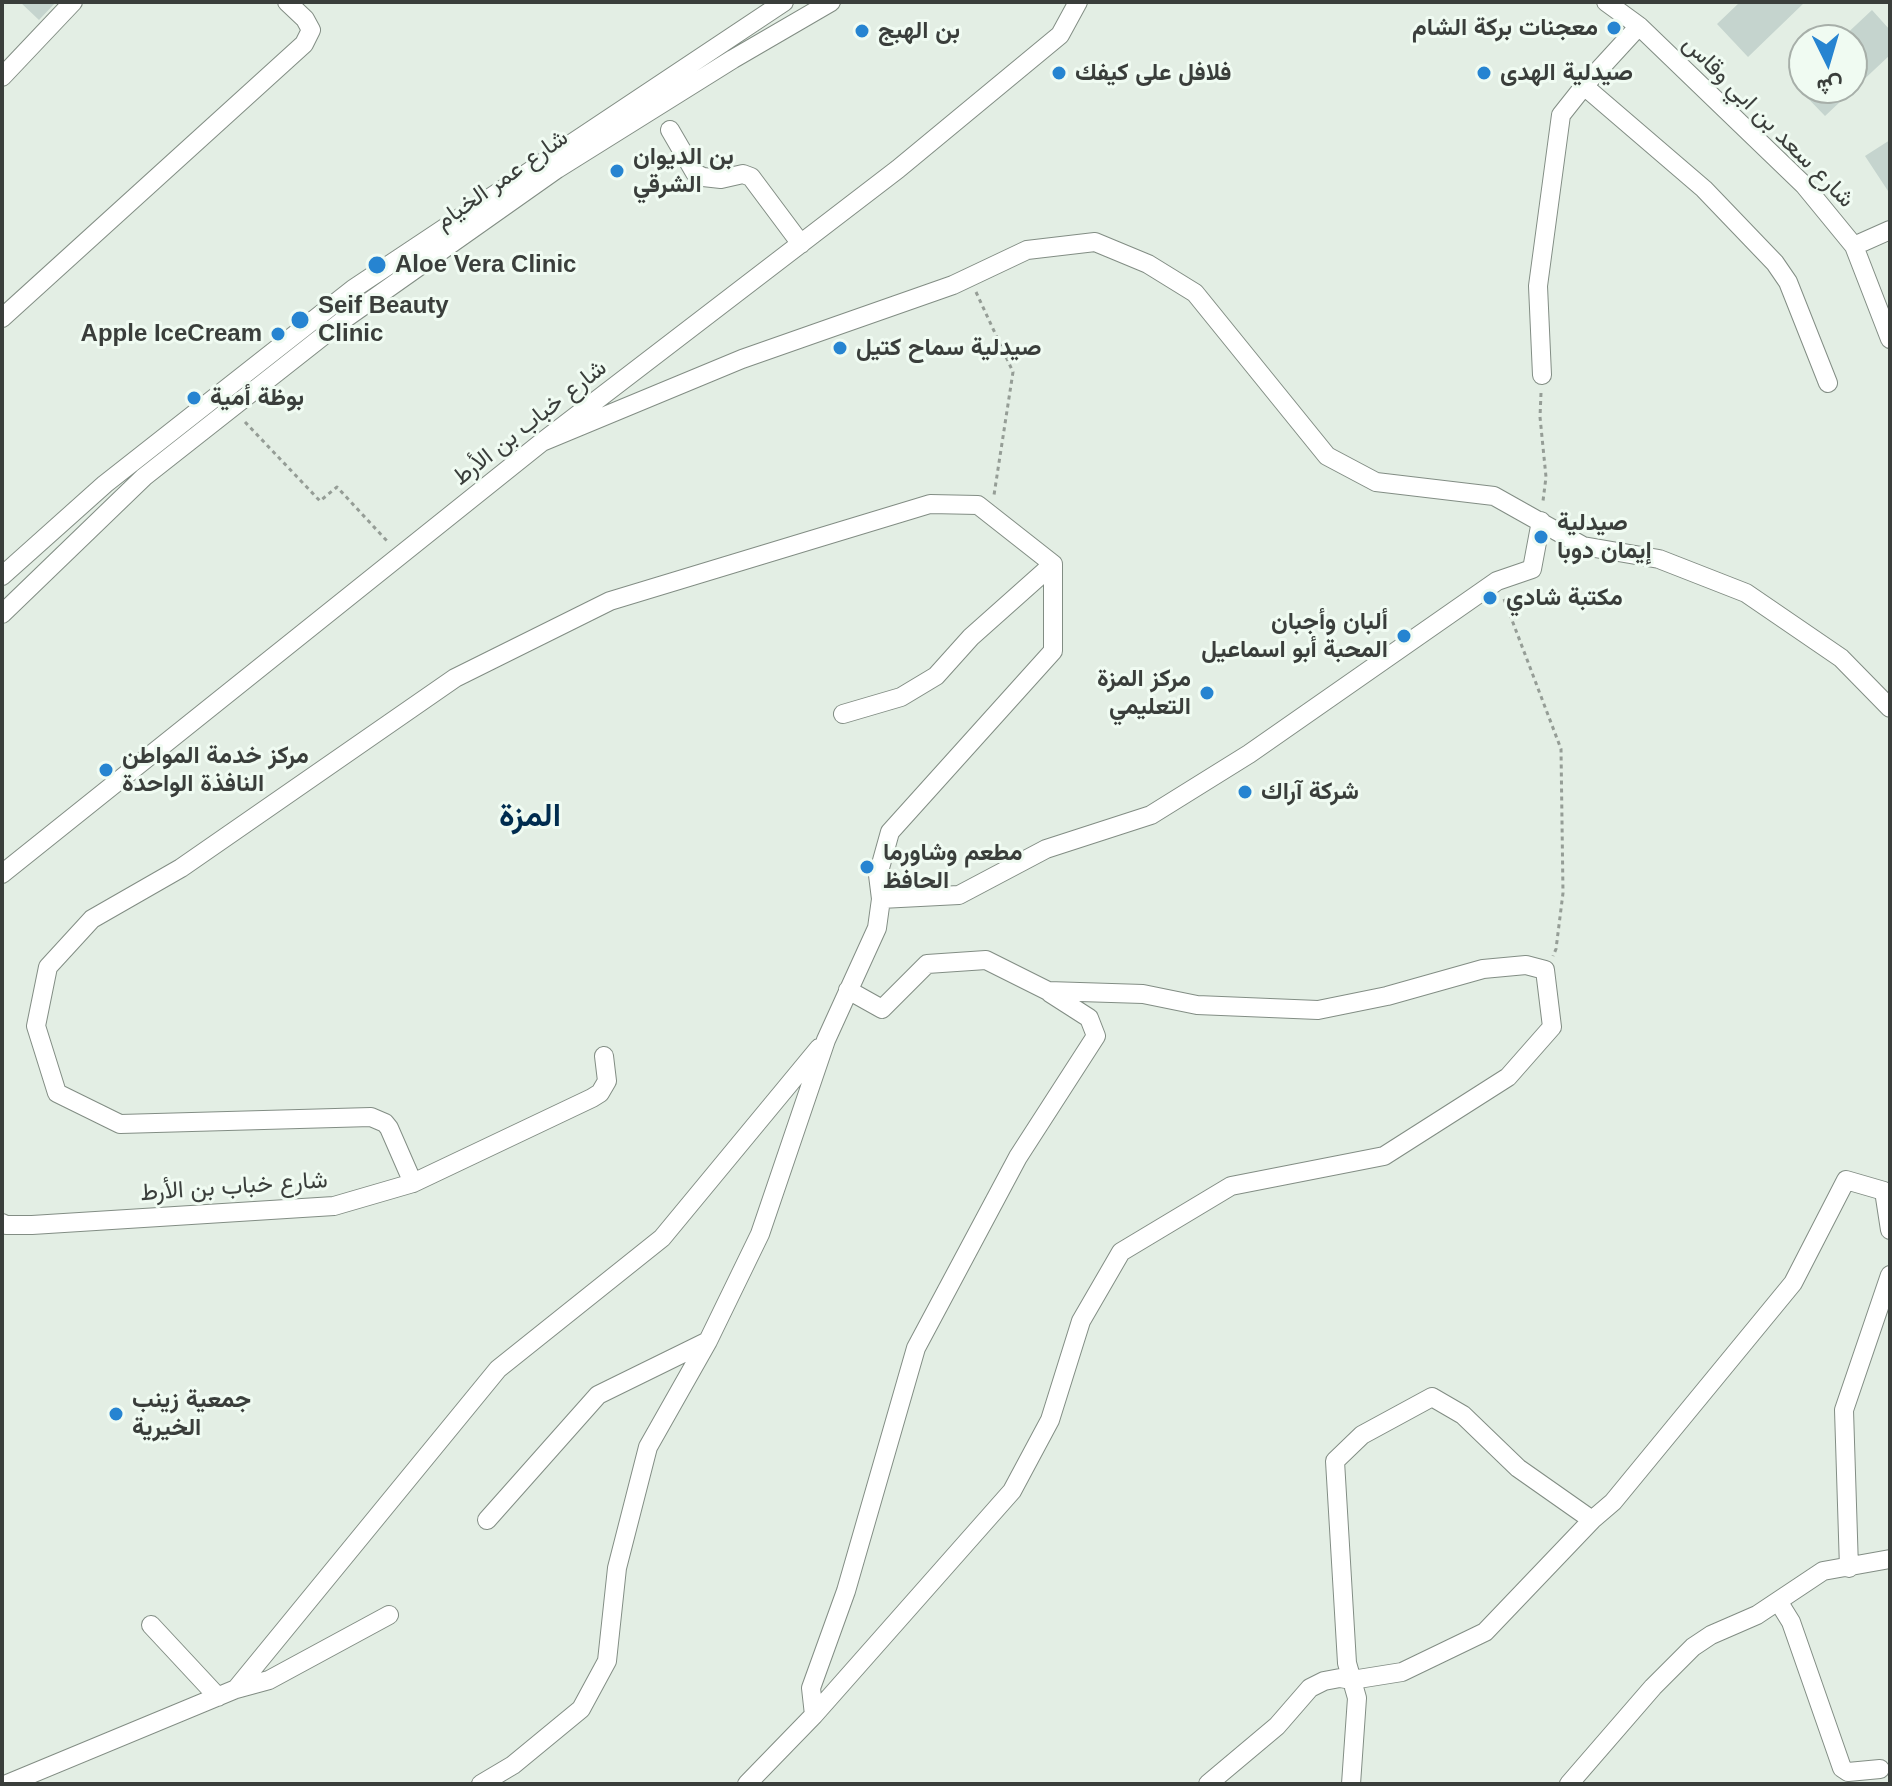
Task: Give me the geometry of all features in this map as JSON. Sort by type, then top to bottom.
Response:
[{"type":"street","points":[[2,77],[73,2]]},
{"type":"street","name":"شارع عمر الخيام","points":[[2,576],[105,484],[353,289],[784,2]]},
{"type":"street","name":"شارع عمر الخيام","points":[[2,614],[144,477],[346,318],[557,169],[831,2]]},
{"type":"street","name":"شارع خباب بن الأرط","points":[[2,874],[542,442],[898,169],[1060,35],[1078,2]]},
{"type":"street","name":"شارع سعد بن ابي وقاس","points":[[1606,2],[1639,26],[1804,185],[1854,246],[1890,339]]},
{"type":"street","points":[[2,318],[304,44],[311,30],[290,3]]},
{"type":"street","points":[[1542,375],[1538,286],[1561,115],[1639,26]]},
{"type":"street","points":[[1584,86],[1704,189],[1775,263],[1788,282],[1828,383]]},
{"type":"street","points":[[670,130],[695,173],[721,179],[743,174],[751,177],[801,244]]},
{"type":"street","points":[[1854,246],[1890,230]]},
{"type":"street","points":[[542,442],[742,359],[969,278],[1027,250],[1095,242],[1148,264],[1195,293],[1327,456],[1376,482],[1494,496],[1583,546],[1659,559],[1746,593],[1841,658],[1890,708]]},
{"type":"street","points":[[413,1183],[389,1128],[371,1117],[120,1124],[57,1093],[36,1026],[48,967],[92,919],[181,868],[455,678],[610,601],[930,504],[978,505],[1053,564]]},
{"type":"street","points":[[881,899],[959,895],[1046,849],[1151,815],[1249,754],[1497,581],[1532,569],[1541,521]]},
{"type":"street","points":[[843,714],[901,697],[936,676],[971,637],[1053,564]]},
{"type":"street","points":[[481,1784],[513,1765],[581,1709],[607,1661],[617,1568],[648,1447],[708,1341],[760,1234],[826,1040],[877,928],[881,899],[878,875],[890,832],[1053,651],[1053,564]]},
{"type":"street","points":[[814,1715],[811,1688],[846,1591],[916,1348],[1018,1157],[1096,1036],[1089,1018],[1048,991],[986,960],[927,964],[882,1009],[848,990]]},
{"type":"street","points":[[747,1784],[814,1715],[1012,1491],[1050,1420],[1081,1321],[1121,1252],[1231,1186],[1384,1156],[1508,1077],[1552,1027],[1545,970],[1526,965],[1483,969],[1387,996],[1318,1010],[1197,1005],[1143,994],[1048,991]]},
{"type":"street","points":[[236,1689],[498,1369],[662,1238],[826,1040]]},
{"type":"street","name":"شارع خباب بن الأرط","points":[[3,1230],[334,1206],[413,1183],[592,1098],[600,1093],[607,1081],[604,1056]]},
{"type":"street","points":[[1208,1784],[1277,1726],[1310,1688],[1340,1678],[1352,1680],[1402,1672],[1485,1632],[1613,1502],[1793,1283],[1846,1180],[1884,1191],[1890,1230]]},
{"type":"street","points":[[1849,1568],[1844,1410],[1890,1275]]},
{"type":"street","points":[[487,1520],[598,1395],[708,1341]]},
{"type":"street","points":[[1351,1784],[1357,1698],[1347,1663],[1335,1461],[1362,1435],[1432,1397],[1463,1415],[1518,1468],[1592,1520]]},
{"type":"street","points":[[1569,1784],[1653,1687],[1693,1647],[1711,1635],[1757,1615],[1823,1571],[1890,1559]]},
{"type":"street","points":[[1778,1601],[1791,1622],[1842,1768],[1848,1772],[1880,1769]]},
{"type":"street","points":[[7,1784],[236,1689],[269,1680],[389,1615]]},
{"type":"street","points":[[151,1625],[218,1697]]},
{"type":"street","points":[[31,1784],[54,1763]]},
{"type":"path","points":[[969,278],[1013,372],[990,514]]},
{"type":"path","points":[[1541,521],[1546,477],[1540,417],[1542,375]]},
{"type":"path","points":[[232,408],[320,501],[337,487],[400,556]]},
{"type":"path","points":[[1497,581],[1561,749],[1563,893],[1556,949],[1545,970]]},
{"type":"building","points":[[20,2],[56,2],[39,20]]},
{"type":"building","points":[[1740,2],[1805,2],[1748,57],[1717,24]]},
{"type":"building","points":[[1872,10],[1890,30],[1890,55],[1868,76],[1868,24],[1857,24]]},
{"type":"building","points":[[1813,104],[1838,104],[1825,116]]},
{"type":"building","points":[[1890,140],[1890,194],[1865,156]]},
{"type":"place","name":"معجنات بركة الشام","points":[[1614,28]]},
{"type":"place","name":"بن الهبج","points":[[862,31]]},
{"type":"place","name":"فلافل على كيفك","points":[[1059,73]]},
{"type":"place","name":"صيدلية الهدى","points":[[1484,73]]},
{"type":"place","name":"بن الديوان الشرقي","points":[[617,171]]},
{"type":"place","name":"Aloe Vera Clinic","points":[[377,265]]},
{"type":"place","name":"Seif Beauty Clinic","points":[[300,320]]},
{"type":"place","name":"Apple IceCream","points":[[278,334]]},
{"type":"place","name":"صيدلية سماح كتيل","points":[[840,348]]},
{"type":"place","name":"بوظة أمية","points":[[194,398]]},
{"type":"place","name":"صيدلية إيمان دوبا","points":[[1541,537]]},
{"type":"place","name":"مكتبة شادي","points":[[1490,598]]},
{"type":"place","name":"ألبان وأجبان المحبة أبو اسماعيل","points":[[1404,636]]},
{"type":"place","name":"مركز المزة التعليمي","points":[[1207,693]]},
{"type":"place","name":"مركز خدمة المواطن النافذة الواحدة","points":[[106,770]]},
{"type":"place","name":"شركة آراك","points":[[1245,792]]},
{"type":"place","name":"مطعم وشاورما الحافظ","points":[[867,867]]},
{"type":"place","name":"جمعية زينب الخيرية","points":[[116,1414]]},
{"type":"district","name":"المزة","points":[[530,817]]}]
